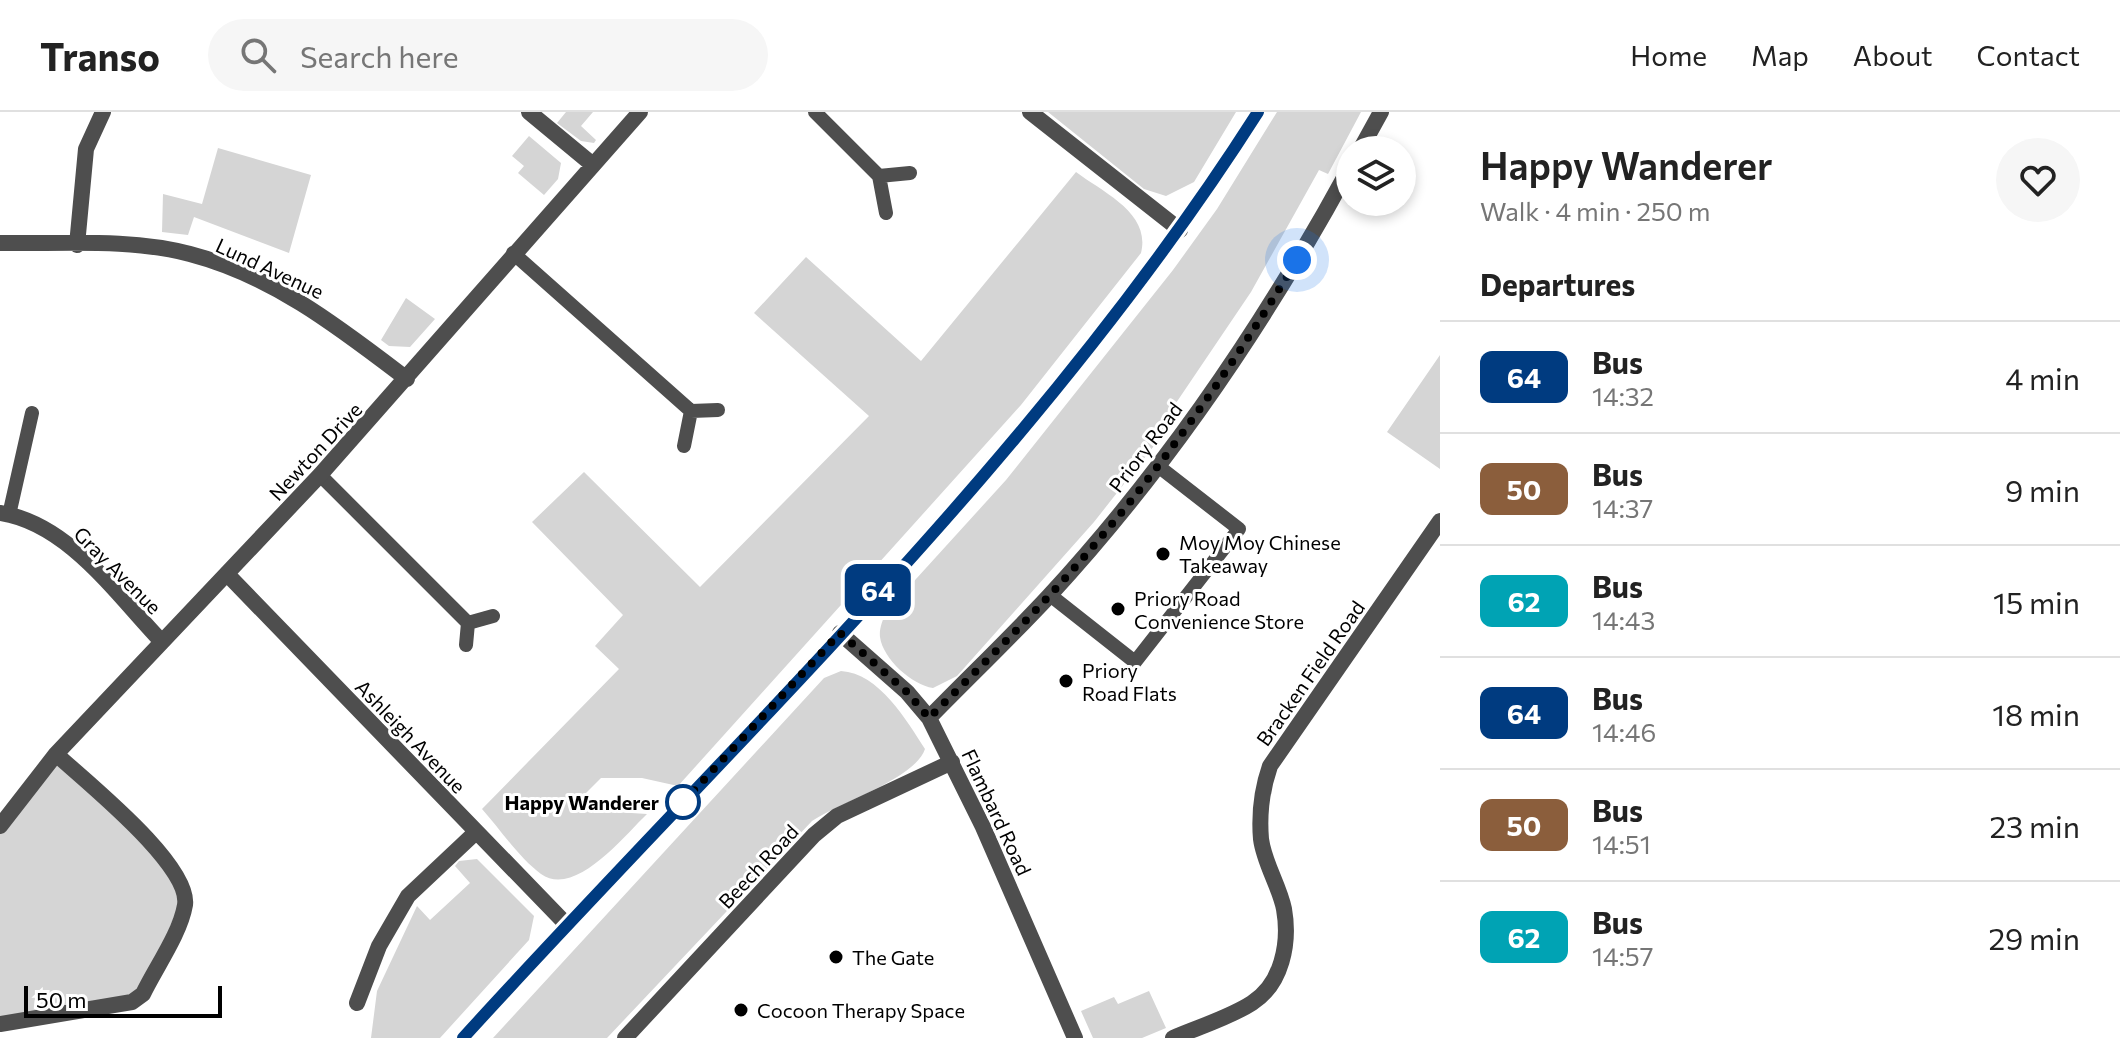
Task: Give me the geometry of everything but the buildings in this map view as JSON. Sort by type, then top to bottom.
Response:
[{"type":"street","points":[[77,245],[86,149],[103,112]]},
{"type":"street","points":[[529,112],[593,165]]},
{"type":"street","name":"Newton Drive","points":[[0,826],[56,754],[320,475],[640,112]]},
{"type":"street","points":[[1030,112],[1180,230]]},
{"type":"street","points":[[463,1038],[840,633],[1023,430],[1091,348],[1180,230],[1258,112]]},
{"type":"street","points":[[1368,136],[1381,112]]},
{"type":"street","name":"Priory Road","points":[[929,718],[1050,595],[1158,466],[1269,305],[1336,191]]},
{"type":"street","name":"Lund Avenue","points":[[0,243],[188,253],[236,270],[312,307],[407,379]]},
{"type":"street","name":"Gray Avenue","points":[[4,514],[41,526],[73,551],[162,642]]},
{"type":"street","name":"Bracken Field Road","points":[[1173,1038],[1252,1003],[1276,981],[1283,956],[1284,908],[1261,840],[1264,785],[1270,766],[1440,521]]},
{"type":"street","name":"Ashleigh Avenue","points":[[227,574],[566,924]]},
{"type":"street","name":"Flambard Road","points":[[840,633],[907,692],[929,718],[952,762],[1075,1038]]},
{"type":"street","points":[[0,1024],[132,1002],[143,994],[185,904],[178,877],[160,856],[56,754]]},
{"type":"street","name":"Beech Road","points":[[625,1038],[814,835],[837,816],[952,762]]},
{"type":"street","points":[[357,1003],[379,946],[408,896],[476,832]]},
{"type":"lane","points":[[815,112],[879,176],[886,213]]},
{"type":"lane","points":[[879,176],[910,173]]},
{"type":"lane","points":[[513,253],[691,411],[718,410]]},
{"type":"lane","points":[[684,446],[691,411]]},
{"type":"lane","points":[[4,514],[32,413]]},
{"type":"lane","points":[[1050,595],[1135,662],[1239,529],[1158,466]]},
{"type":"lane","points":[[320,475],[468,623]]},
{"type":"lane","points":[[468,623],[493,616]]},
{"type":"lane","points":[[466,645],[468,623]]},
{"type":"shaded area","points":[[566,112],[593,112],[581,126],[596,140],[594,143],[581,141],[557,123]]},
{"type":"shaded area","points":[[1048,112],[1236,112],[1194,182],[1166,196],[1144,189]]},
{"type":"shaded area","points":[[1277,112],[1361,112],[1348,136],[1336,136],[1336,159],[1328,174],[1319,170],[1251,292],[1176,403],[1183,409],[1094,522],[957,676],[933,688],[916,682],[900,670],[882,645],[880,630],[886,612],[1006,480],[1173,270],[1217,209]]},
{"type":"shaded area","points":[[529,136],[561,163],[558,179],[544,195],[518,173],[524,166],[512,156]]},
{"type":"shaded area","points":[[218,148],[311,175],[289,253],[194,217],[188,235],[162,232],[163,194],[202,204]]},
{"type":"shaded area","points":[[1076,172],[1112,196],[1132,215],[1139,226],[1141,253],[1021,405],[678,786],[642,778],[601,778],[570,809],[647,814],[598,862],[583,872],[569,878],[554,879],[541,874],[517,852],[482,809],[619,669],[595,646],[623,615],[532,522],[584,472],[700,587],[869,416],[754,313],[806,257],[921,361]]},
{"type":"shaded area","points":[[406,298],[435,319],[410,347],[389,346],[381,340]]},
{"type":"shaded area","points":[[1440,355],[1440,469],[1387,432]]},
{"type":"shaded area","points":[[841,671],[868,680],[890,700],[925,749],[919,760],[893,780],[812,821],[607,1038],[493,1038],[824,678]]},
{"type":"shaded area","points":[[56,754],[142,835],[184,892],[143,994],[0,1024],[0,826]]},
{"type":"shaded area","points":[[477,859],[534,916],[529,940],[440,1038],[371,1038],[377,991],[417,906],[430,920],[470,883],[455,866],[459,861]]},
{"type":"shaded area","points":[[1149,991],[1166,1028],[1142,1038],[1093,1038],[1081,1011],[1114,997],[1118,1004]]},
{"type":"bus line","name":"64","points":[[463,1038],[840,633],[1023,430],[1159,259],[1258,112]]},
{"type":"place","name":"Moy Moy Chinese Takeaway","points":[[1163,554]]},
{"type":"place","name":"Priory Road Convenience Store","points":[[1118,609]]},
{"type":"place","name":"Priory Road Flats","points":[[1066,681]]},
{"type":"place","name":"Happy Wanderer","points":[[683,802]]},
{"type":"place","name":"The Gate","points":[[836,957]]},
{"type":"place","name":"Cocoon Therapy Space","points":[[741,1010]]},
{"type":"route","points":[[683,802],[674,812],[840,633],[907,692],[929,718],[1050,595],[1158,466],[1297,260]]}]
